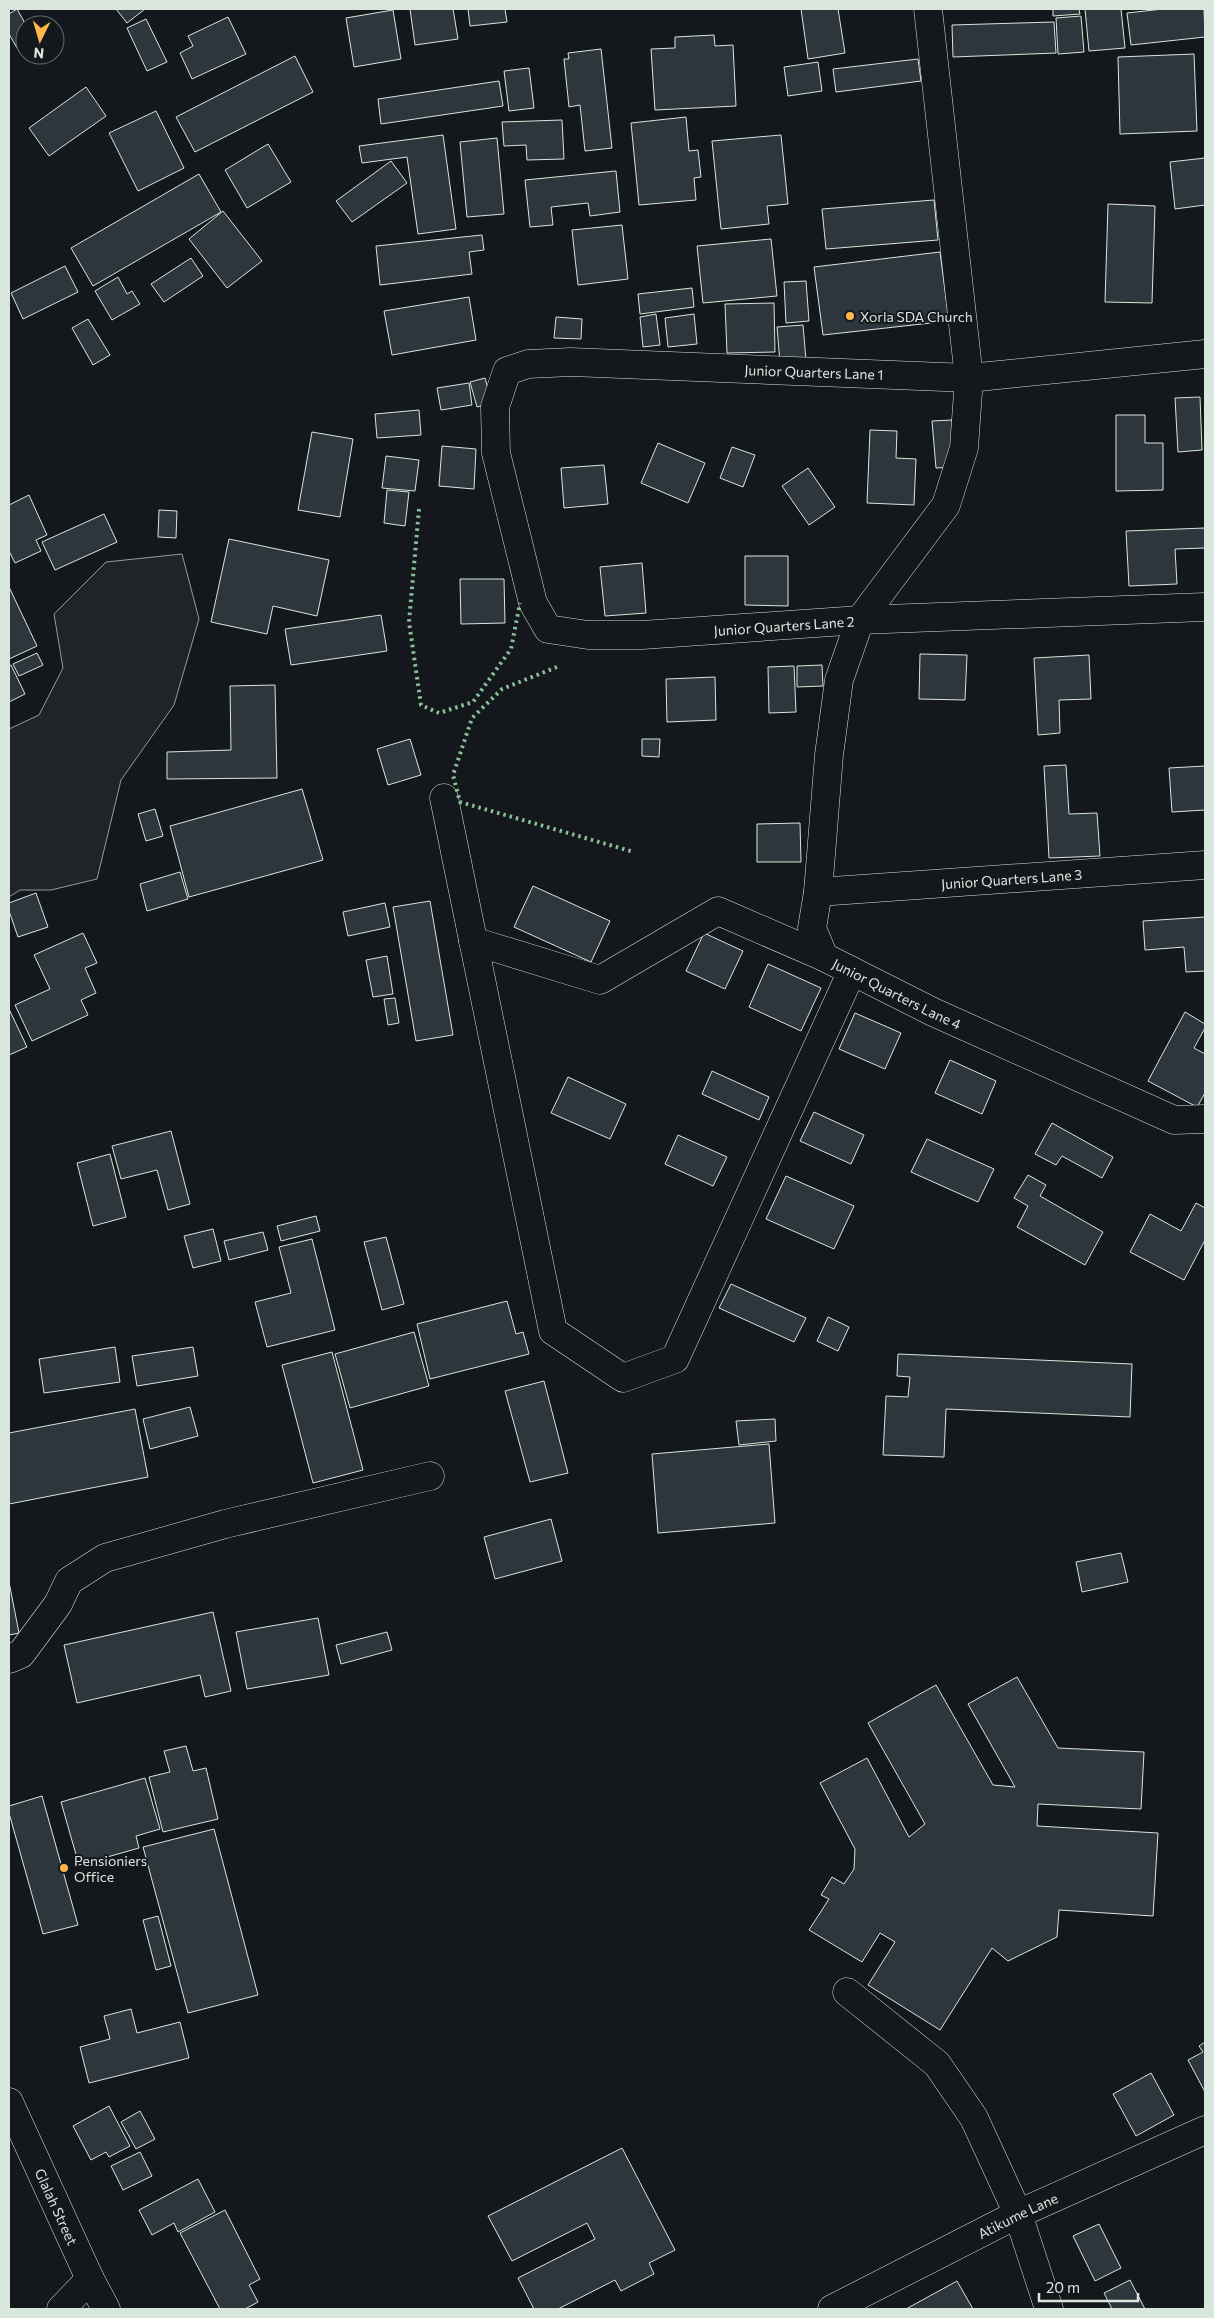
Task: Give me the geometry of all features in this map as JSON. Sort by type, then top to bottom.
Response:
[{"type":"street","name":"Junior Quarters Lane 4","points":[[928,9],[969,378],[964,448],[946,505],[860,620],[839,680],[829,755],[818,892],[812,928],[824,957],[933,1012],[1125,1100],[1174,1120],[1205,1119]]},
{"type":"street","name":"Junior Quarters Lane 1","points":[[496,453],[495,407],[507,371],[528,364],[571,362],[969,378],[1205,354]]},
{"type":"street","name":"Junior Quarters Lane 2","points":[[496,453],[533,603],[548,629],[588,635],[642,635],[860,620],[1205,607]]},
{"type":"street","points":[[444,798],[553,1331],[623,1378],[675,1359],[852,971]]},
{"type":"street","name":"Junior Quarters Lane 3","points":[[818,892],[1205,865]]},
{"type":"street","points":[[473,941],[600,980],[718,911],[824,957]]},
{"type":"street","points":[[9,1659],[21,1654],[58,1604],[69,1581],[106,1558],[226,1524],[430,1476]]},
{"type":"street","points":[[847,1992],[937,2064],[974,2118],[1018,2214],[1049,2309]]},
{"type":"street","name":"Glalah Street","points":[[9,2102],[90,2279],[106,2309]]},
{"type":"street","name":"Atikume Lane","points":[[832,2309],[1018,2214],[1205,2130]]},
{"type":"street","points":[[61,2309],[90,2279]]},
{"type":"shaded area","points":[[182,554],[199,619],[174,705],[121,780],[97,879],[51,890],[20,890],[9,897],[9,729],[39,715],[63,668],[54,614],[106,562]]},
{"type":"building","points":[[17,9],[20,15],[15,15],[15,44],[9,34],[9,14]]},
{"type":"building","points":[[116,9],[145,9],[127,23]]},
{"type":"building","points":[[410,9],[453,9],[458,39],[415,45]]},
{"type":"building","points":[[468,9],[505,9],[507,22],[470,26]]},
{"type":"building","points":[[801,9],[838,9],[845,53],[808,59]]},
{"type":"building","points":[[1053,9],[1079,9],[1080,14],[1053,16]]},
{"type":"building","points":[[1085,9],[1121,9],[1125,48],[1089,51]]},
{"type":"building","points":[[1163,9],[1204,9],[1205,37],[1131,45],[1127,13]]},
{"type":"building","points":[[393,10],[401,59],[354,67],[346,18]]},
{"type":"building","points":[[1081,16],[1084,52],[1058,54],[1056,18]]},
{"type":"building","points":[[228,17],[246,54],[192,79],[180,53],[193,46],[188,36]]},
{"type":"building","points":[[146,19],[167,62],[147,71],[127,28]]},
{"type":"building","points":[[1054,22],[1056,53],[953,57],[952,25]]},
{"type":"building","points":[[714,35],[715,46],[733,45],[736,106],[655,110],[651,49],[675,48],[675,37]]},
{"type":"building","points":[[601,49],[612,148],[585,151],[580,105],[569,107],[564,59],[569,59],[568,53]]},
{"type":"building","points":[[1194,54],[1197,131],[1120,134],[1118,57]]},
{"type":"building","points":[[295,56],[313,92],[195,152],[176,117]]},
{"type":"building","points":[[918,59],[921,81],[836,92],[833,69]]},
{"type":"building","points":[[818,62],[822,91],[788,96],[784,67]]},
{"type":"building","points":[[529,68],[534,108],[509,111],[504,71]]},
{"type":"building","points":[[499,81],[503,106],[381,124],[378,99]]},
{"type":"building","points":[[86,87],[106,116],[49,156],[29,128]]},
{"type":"building","points":[[156,111],[184,168],[138,191],[109,133]]},
{"type":"building","points":[[686,117],[689,151],[698,150],[701,177],[694,178],[696,200],[639,205],[631,123]]},
{"type":"building","points":[[562,120],[564,159],[527,160],[526,145],[504,146],[502,122]]},
{"type":"building","points":[[443,135],[456,229],[418,234],[407,157],[362,163],[359,146]]},
{"type":"building","points":[[781,135],[788,204],[767,206],[769,224],[721,229],[712,141]]},
{"type":"building","points":[[497,138],[504,214],[467,217],[460,142]]},
{"type":"building","points":[[268,144],[291,182],[247,208],[225,170]]},
{"type":"building","points":[[1205,158],[1205,205],[1175,209],[1170,162]]},
{"type":"building","points":[[391,161],[407,183],[352,222],[336,201]]},
{"type":"building","points":[[616,171],[620,212],[590,216],[588,203],[551,207],[553,225],[530,227],[525,180]]},
{"type":"building","points":[[199,174],[221,212],[93,286],[71,248]]},
{"type":"building","points":[[934,200],[938,240],[826,249],[822,209]]},
{"type":"building","points":[[1108,204],[1155,206],[1152,303],[1105,302]]},
{"type":"building","points":[[223,211],[262,261],[227,288],[189,239]]},
{"type":"building","points":[[622,225],[628,279],[578,285],[572,230]]},
{"type":"building","points":[[482,235],[484,250],[469,252],[472,274],[380,285],[376,246]]},
{"type":"building","points":[[771,239],[777,296],[703,303],[697,246]]},
{"type":"building","points":[[940,252],[949,321],[823,335],[814,267]]},
{"type":"building","points":[[191,258],[203,276],[164,302],[151,284]]},
{"type":"building","points":[[65,266],[78,292],[23,319],[11,293]]},
{"type":"building","points":[[118,277],[127,294],[132,291],[140,304],[112,320],[95,291]]},
{"type":"building","points":[[806,281],[809,321],[786,323],[784,282]]},
{"type":"building","points":[[692,288],[694,307],[640,314],[638,294]]},
{"type":"building","points":[[469,297],[476,340],[392,355],[384,311]]},
{"type":"building","points":[[774,303],[775,352],[727,353],[725,304]]},
{"type":"building","points":[[656,314],[660,345],[643,347],[640,317]]},
{"type":"building","points":[[694,314],[697,344],[668,347],[665,318]]},
{"type":"building","points":[[556,317],[582,319],[581,339],[554,338]]},
{"type":"building","points":[[88,319],[110,355],[93,365],[72,328]]},
{"type":"building","points":[[803,325],[806,360],[780,363],[777,327]]},
{"type":"building","points":[[485,378],[492,403],[477,407],[470,382]]},
{"type":"building","points":[[469,383],[472,405],[441,410],[437,388]]},
{"type":"building","points":[[1200,397],[1202,450],[1178,452],[1175,398]]},
{"type":"building","points":[[419,410],[421,435],[377,438],[375,414]]},
{"type":"building","points":[[1116,415],[1145,415],[1145,443],[1163,443],[1163,490],[1116,491]]},
{"type":"building","points":[[952,420],[955,467],[936,468],[932,421]]},
{"type":"building","points":[[870,430],[897,431],[896,458],[916,459],[914,505],[867,503]]},
{"type":"building","points":[[312,432],[353,439],[340,517],[298,510]]},
{"type":"building","points":[[658,443],[705,463],[688,503],[641,483]]},
{"type":"building","points":[[442,446],[476,449],[474,489],[439,486]]},
{"type":"building","points":[[732,447],[755,455],[743,487],[720,478]]},
{"type":"building","points":[[386,456],[419,460],[415,491],[382,488]]},
{"type":"building","points":[[604,465],[608,504],[564,508],[561,468]]},
{"type":"building","points":[[808,468],[835,507],[809,525],[782,486]]},
{"type":"building","points":[[387,490],[409,492],[405,526],[384,523]]},
{"type":"building","points":[[29,495],[47,535],[36,540],[41,551],[15,563],[9,551],[9,505]]},
{"type":"building","points":[[159,510],[177,511],[176,538],[158,537]]},
{"type":"building","points":[[104,514],[117,542],[55,570],[42,542]]},
{"type":"building","points":[[1205,528],[1205,548],[1175,549],[1177,584],[1129,586],[1126,531]]},
{"type":"building","points":[[229,539],[329,560],[317,616],[273,606],[267,634],[211,622]]},
{"type":"building","points":[[745,556],[788,556],[788,606],[745,605]]},
{"type":"building","points":[[642,563],[646,613],[605,616],[600,567]]},
{"type":"building","points":[[460,579],[504,579],[505,623],[461,624]]},
{"type":"building","points":[[9,587],[37,646],[9,659]]},
{"type":"building","points":[[381,615],[387,651],[291,665],[285,629]]},
{"type":"building","points":[[37,653],[43,665],[19,676],[13,664]]},
{"type":"building","points":[[920,654],[967,655],[965,700],[919,699]]},
{"type":"building","points":[[1089,655],[1091,699],[1059,700],[1060,733],[1038,735],[1034,658]]},
{"type":"building","points":[[11,665],[25,694],[9,702],[9,666]]},
{"type":"building","points":[[822,665],[823,686],[797,687],[797,666]]},
{"type":"building","points":[[794,666],[796,712],[769,713],[768,667]]},
{"type":"building","points":[[715,677],[716,720],[667,722],[666,679]]},
{"type":"building","points":[[275,685],[277,778],[167,779],[167,752],[231,750],[230,686]]},
{"type":"building","points":[[410,739],[421,775],[388,785],[377,749]]},
{"type":"building","points":[[642,739],[660,739],[659,757],[642,756]]},
{"type":"building","points":[[1066,765],[1069,814],[1097,813],[1100,856],[1049,858],[1044,766]]},
{"type":"building","points":[[1205,766],[1205,810],[1172,812],[1169,768]]},
{"type":"building","points":[[302,789],[323,860],[189,897],[170,826]]},
{"type":"building","points":[[155,809],[163,836],[146,841],[138,814]]},
{"type":"building","points":[[800,823],[801,862],[757,862],[757,824]]},
{"type":"building","points":[[180,872],[188,899],[147,911],[140,884]]},
{"type":"building","points":[[533,886],[610,921],[591,962],[514,927]]},
{"type":"building","points":[[36,893],[48,927],[18,937],[9,911],[9,903]]},
{"type":"building","points":[[430,901],[453,1035],[416,1041],[393,907]]},
{"type":"building","points":[[385,903],[390,927],[348,936],[343,912]]},
{"type":"building","points":[[1205,917],[1205,971],[1186,972],[1184,947],[1145,950],[1143,921]]},
{"type":"building","points":[[83,933],[97,963],[85,968],[96,993],[81,1000],[88,1015],[32,1041],[15,1005],[50,989],[34,955]]},
{"type":"building","points":[[704,933],[743,951],[725,989],[686,971]]},
{"type":"building","points":[[387,956],[393,994],[373,997],[366,960]]},
{"type":"building","points":[[768,964],[821,988],[801,1031],[749,1007]]},
{"type":"building","points":[[395,998],[399,1023],[388,1025],[384,999]]},
{"type":"building","points":[[9,1009],[27,1047],[9,1055]]},
{"type":"building","points":[[1185,1012],[1205,1024],[1205,1028],[1194,1048],[1205,1054],[1205,1093],[1197,1107],[1148,1081]]},
{"type":"building","points":[[855,1013],[901,1033],[885,1069],[839,1049]]},
{"type":"building","points":[[950,1060],[996,1081],[982,1114],[935,1093]]},
{"type":"building","points":[[712,1071],[769,1097],[759,1120],[702,1094]]},
{"type":"building","points":[[568,1077],[626,1104],[610,1139],[551,1113]]},
{"type":"building","points":[[814,1112],[864,1135],[851,1164],[800,1141]]},
{"type":"building","points":[[1052,1123],[1113,1157],[1102,1178],[1062,1156],[1056,1165],[1035,1154]]},
{"type":"building","points":[[171,1131],[190,1204],[168,1210],[157,1170],[121,1179],[112,1146]]},
{"type":"building","points":[[678,1135],[727,1157],[713,1186],[665,1164]]},
{"type":"building","points":[[927,1139],[994,1169],[978,1202],[911,1172]]},
{"type":"building","points":[[110,1154],[126,1217],[93,1226],[77,1163]]},
{"type":"building","points":[[1028,1175],[1046,1185],[1040,1196],[1103,1232],[1085,1265],[1017,1227],[1028,1206],[1014,1198]]},
{"type":"building","points":[[786,1176],[854,1206],[834,1249],[766,1219]]},
{"type":"building","points":[[1196,1203],[1205,1208],[1205,1240],[1184,1280],[1130,1252],[1150,1214],[1181,1231]]},
{"type":"building","points":[[316,1216],[320,1231],[281,1241],[277,1226]]},
{"type":"building","points":[[213,1229],[221,1261],[193,1268],[184,1236]]},
{"type":"building","points":[[263,1232],[268,1250],[229,1260],[224,1241]]},
{"type":"building","points":[[386,1237],[404,1304],[382,1310],[364,1242]]},
{"type":"building","points":[[312,1239],[335,1330],[267,1347],[255,1302],[291,1293],[279,1247]]},
{"type":"building","points":[[731,1284],[806,1318],[794,1342],[719,1308]]},
{"type":"building","points":[[507,1301],[516,1334],[523,1332],[529,1354],[430,1379],[417,1324]]},
{"type":"building","points":[[828,1317],[849,1327],[838,1351],[817,1341]]},
{"type":"building","points":[[414,1332],[429,1386],[350,1408],[335,1354]]},
{"type":"building","points":[[115,1347],[120,1382],[44,1393],[39,1359]]},
{"type":"building","points":[[193,1347],[198,1376],[137,1386],[132,1356]]},
{"type":"building","points":[[332,1352],[363,1470],[313,1483],[282,1365]]},
{"type":"building","points":[[898,1354],[1132,1364],[1130,1417],[946,1409],[944,1457],[883,1455],[886,1396],[908,1397],[910,1377],[897,1376]]},
{"type":"building","points":[[544,1381],[568,1473],[530,1482],[505,1391]]},
{"type":"building","points":[[190,1407],[198,1436],[150,1449],[143,1419]]},
{"type":"building","points":[[135,1409],[148,1477],[9,1504],[9,1433]]},
{"type":"building","points":[[775,1419],[776,1441],[739,1445],[736,1421]]},
{"type":"building","points":[[769,1444],[775,1523],[658,1533],[652,1454]]},
{"type":"building","points":[[551,1519],[562,1561],[495,1579],[484,1537]]},
{"type":"building","points":[[1121,1553],[1128,1582],[1082,1592],[1076,1562]]},
{"type":"building","points":[[9,1582],[19,1633],[9,1635]]},
{"type":"building","points":[[213,1612],[231,1691],[205,1697],[200,1675],[77,1703],[64,1645]]},
{"type":"building","points":[[318,1618],[329,1675],[247,1689],[236,1632]]},
{"type":"building","points":[[387,1632],[392,1650],[341,1664],[336,1645]]},
{"type":"building","points":[[1017,1677],[1058,1748],[1144,1752],[1141,1809],[1038,1804],[1037,1826],[1158,1833],[1153,1916],[1059,1910],[1057,1937],[1008,1961],[992,1948],[940,2030],[868,1985],[895,1942],[880,1933],[862,1962],[809,1930],[829,1899],[821,1895],[832,1877],[844,1884],[854,1869],[855,1849],[820,1783],[867,1758],[909,1837],[925,1824],[868,1723],[936,1685],[993,1785],[1015,1787],[968,1704]]},
{"type":"building","points":[[186,1746],[193,1771],[206,1768],[218,1819],[163,1832],[149,1777],[170,1772],[164,1751]]},
{"type":"building","points":[[145,1778],[160,1829],[136,1836],[139,1848],[79,1865],[61,1802]]},
{"type":"building","points":[[42,1796],[78,1925],[43,1934],[9,1813],[9,1806]]},
{"type":"building","points":[[214,1829],[258,1995],[188,2013],[143,1847]]},
{"type":"building","points":[[158,1916],[171,1966],[156,1970],[143,1920]]},
{"type":"building","points":[[131,2009],[137,2033],[180,2022],[189,2058],[89,2083],[80,2047],[110,2039],[104,2016]]},
{"type":"building","points":[[1205,2042],[1205,2092],[1188,2060],[1203,2052],[1199,2046]]},
{"type":"building","points":[[1151,2073],[1174,2115],[1136,2136],[1113,2094]]},
{"type":"building","points":[[109,2106],[130,2146],[109,2157],[106,2152],[91,2160],[73,2126]]},
{"type":"building","points":[[140,2111],[155,2139],[136,2149],[121,2122]]},
{"type":"building","points":[[622,2148],[675,2250],[649,2263],[654,2274],[621,2291],[615,2280],[558,2309],[534,2309],[518,2278],[595,2239],[587,2223],[512,2261],[488,2216]]},
{"type":"building","points":[[140,2152],[152,2176],[123,2190],[111,2166]]},
{"type":"building","points":[[198,2179],[215,2212],[178,2232],[174,2223],[152,2235],[139,2210]]},
{"type":"building","points":[[225,2210],[260,2279],[249,2285],[258,2302],[245,2309],[220,2309],[180,2233]]},
{"type":"building","points":[[1099,2224],[1121,2268],[1095,2281],[1073,2236]]},
{"type":"building","points":[[1130,2280],[1145,2309],[1112,2309],[1104,2293]]},
{"type":"building","points":[[957,2281],[973,2309],[906,2309]]},
{"type":"hedge","points":[[419,509],[409,622],[421,705],[439,713],[473,702],[511,649],[520,603]]},
{"type":"hedge","points":[[557,667],[502,689],[472,718],[453,775],[460,802],[634,852]]},
{"type":"place","name":"Xorla SDA Church","points":[[850,316]]},
{"type":"place","name":"Pensioniers Office","points":[[64,1868]]}]
